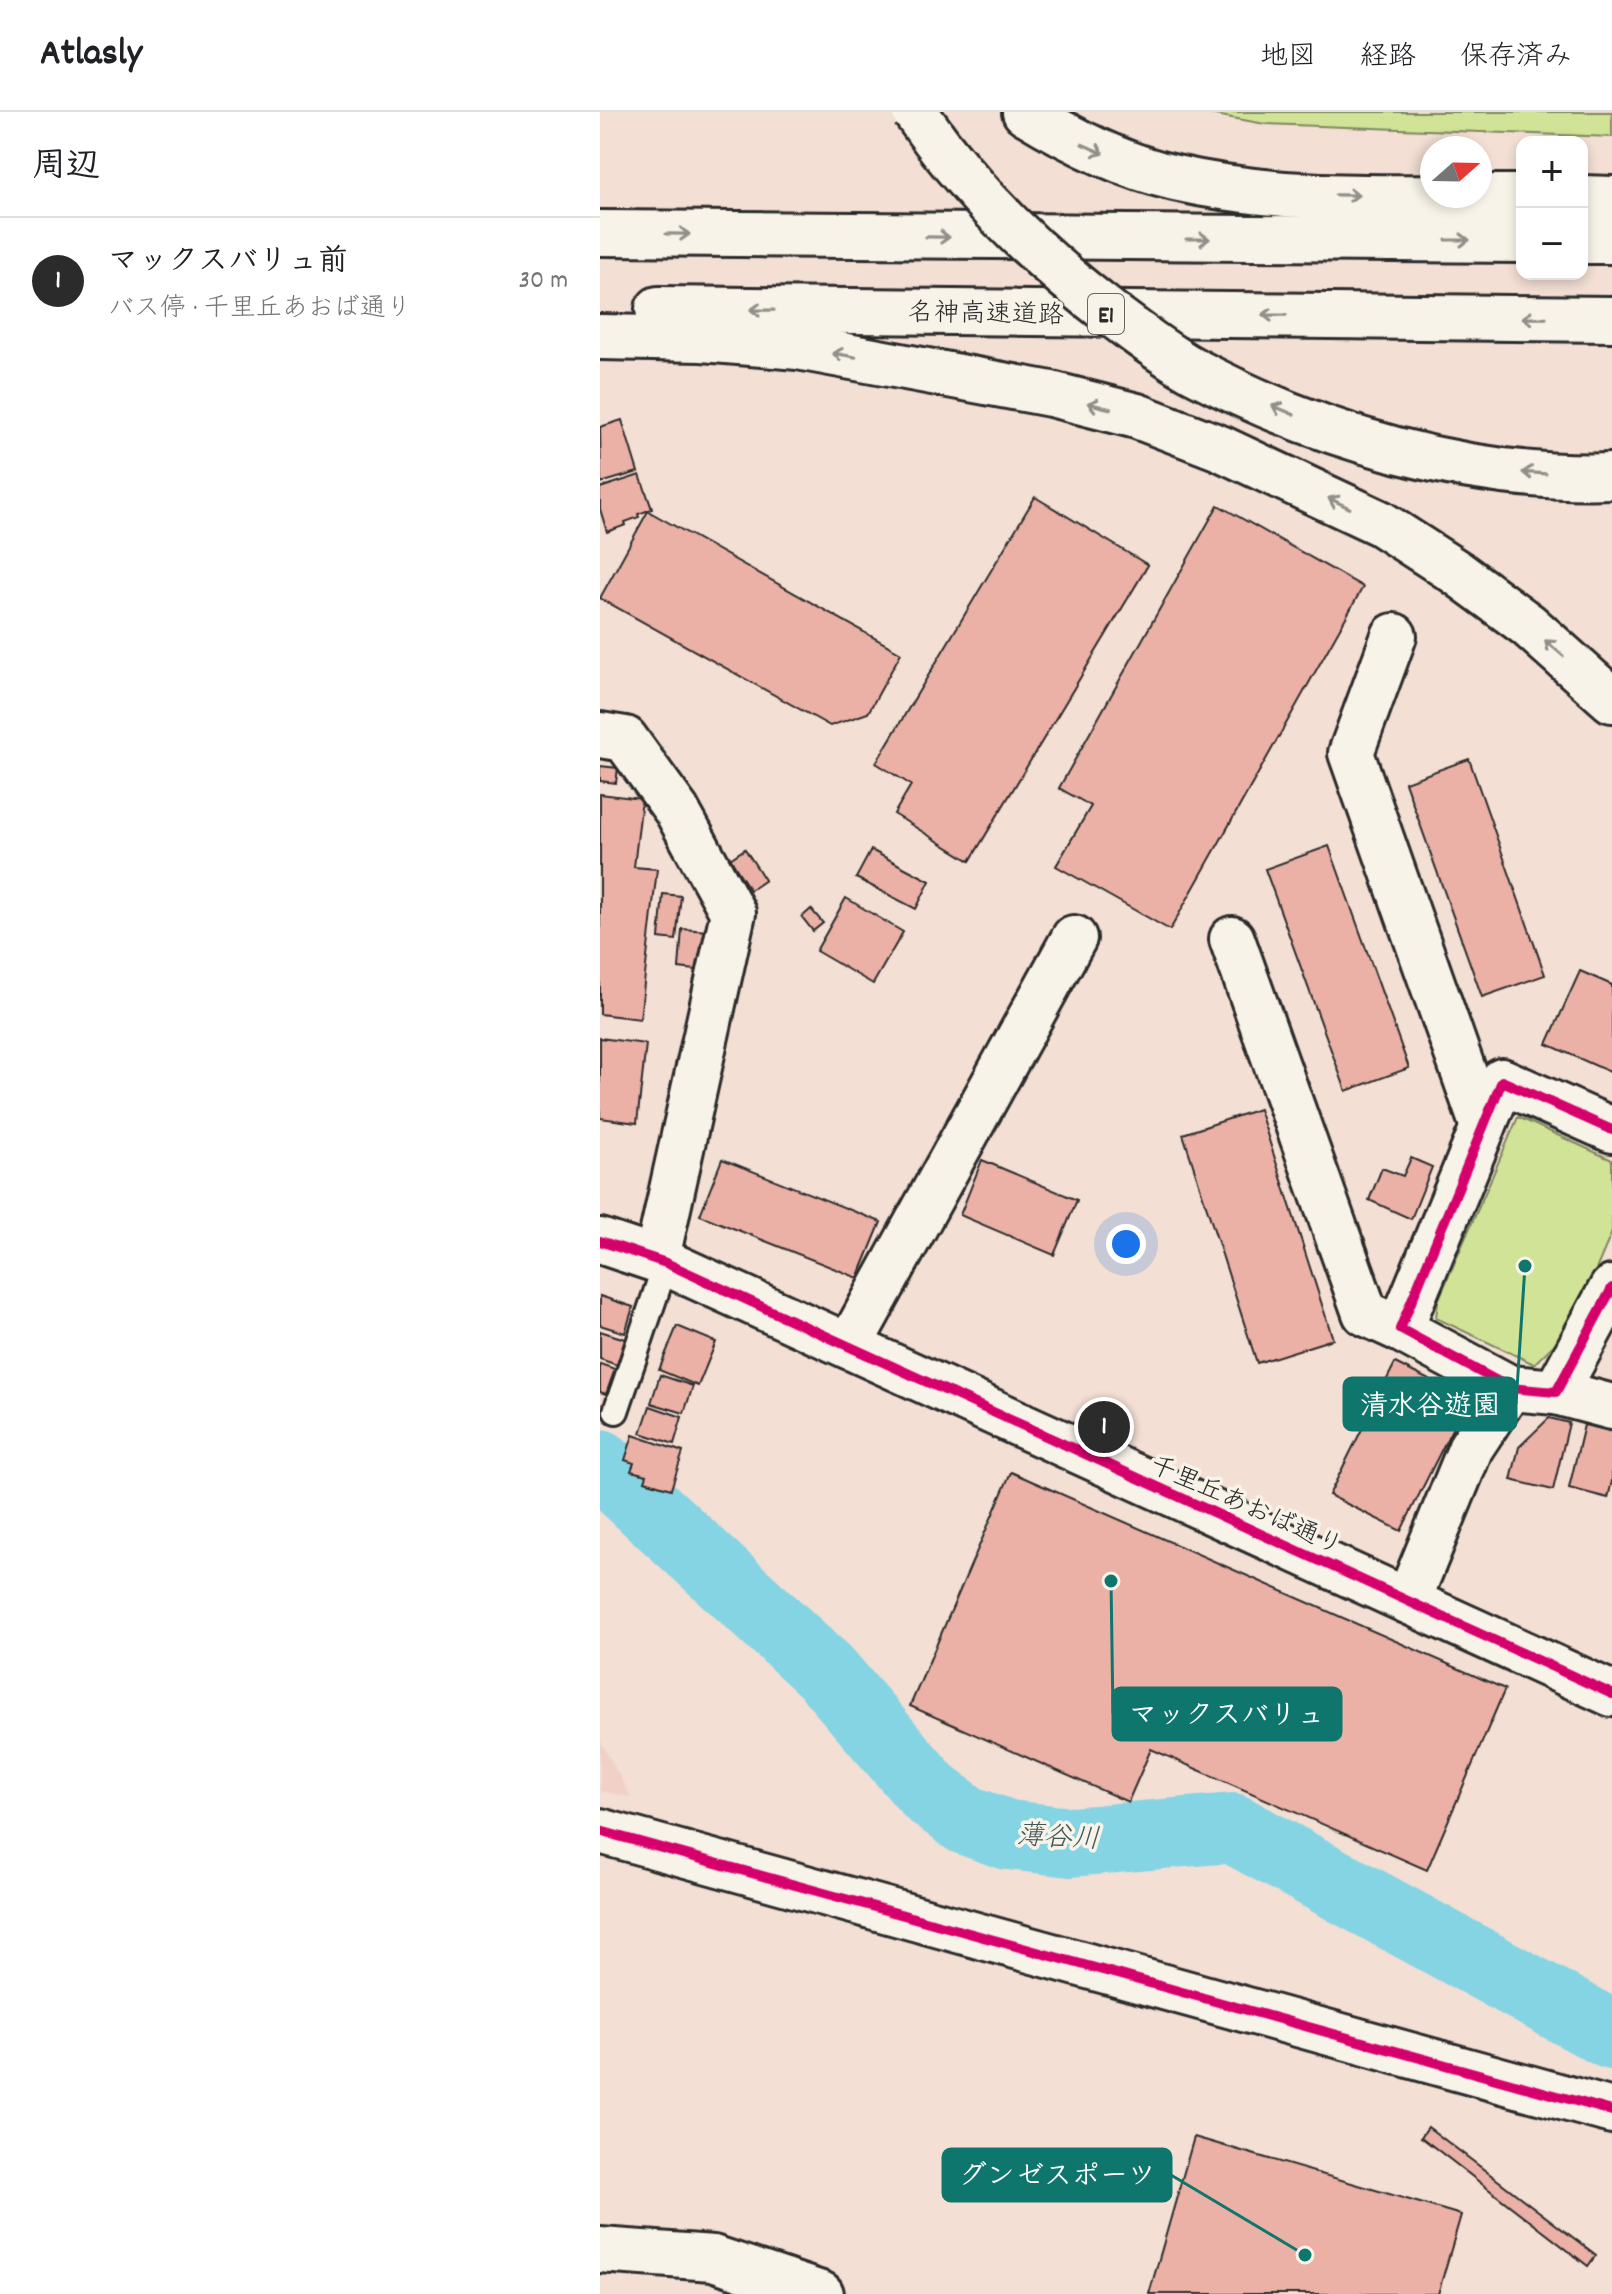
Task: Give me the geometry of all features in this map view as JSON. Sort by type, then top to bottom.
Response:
[{"type":"main road","points":[[915,112],[974,190],[1027,242],[1079,289],[1192,369],[1319,425],[1385,447],[1529,474],[1612,476]]},
{"type":"main road","points":[[1025,112],[1064,136],[1120,161],[1174,178],[1303,195],[1516,197]]},
{"type":"main road","points":[[1588,198],[1612,199]]},
{"type":"main road","points":[[600,233],[1516,240]]},
{"type":"main road","points":[[1588,241],[1612,241]]},
{"type":"main road","name":"名神高速道路","points":[[600,309],[1612,319]]},
{"type":"main road","points":[[600,337],[702,339],[798,347],[1051,394],[1137,416],[1220,448],[1380,523],[1456,572],[1528,625],[1612,700]]},
{"type":"main road","points":[[1394,636],[1351,753],[1483,1127]]},
{"type":"main road","points":[[600,735],[625,739],[677,811],[733,913],[662,1260]]},
{"type":"main road","points":[[849,1346],[1074,938]]},
{"type":"main road","points":[[1232,939],[1365,1313],[1510,1388],[1556,1392],[1612,1407]]},
{"type":"main road","points":[[1400,1329],[1502,1081],[1612,1130]]},
{"type":"main road","name":"千里丘あおば通り","points":[[600,1241],[662,1260],[1612,1694]]},
{"type":"main road","points":[[1556,1392],[1612,1288]]},
{"type":"main road","points":[[1408,1601],[1471,1447],[1510,1388]]},
{"type":"main road","points":[[600,1831],[1612,2111]]},
{"type":"main road","points":[[600,2250],[713,2258],[821,2294]]},
{"type":"lane","points":[[616,1411],[662,1260]]},
{"type":"shaded area","points":[[600,1740],[631,1797],[600,1791]]},
{"type":"green space","points":[[1199,112],[1612,112],[1612,137],[1588,136],[1265,124]]},
{"type":"green space","points":[[1518,1117],[1612,1160],[1612,1232],[1571,1328],[1534,1364],[1436,1318],[1438,1301]]},
{"type":"building","points":[[622,420],[638,472],[601,483],[600,427]]},
{"type":"building","points":[[640,475],[652,509],[625,522],[626,525],[607,532],[600,509],[600,488]]},
{"type":"building","points":[[1035,497],[1148,565],[970,861],[894,814],[911,785],[876,763]]},
{"type":"building","points":[[1218,505],[1363,587],[1170,930],[1056,866],[1091,806],[1059,788]]},
{"type":"building","points":[[648,511],[901,653],[868,713],[830,726],[600,598]]},
{"type":"building","points":[[1469,759],[1545,975],[1482,997],[1405,782]]},
{"type":"building","points":[[600,766],[618,768],[616,783],[600,781]]},
{"type":"building","points":[[600,794],[642,799],[634,867],[657,869],[640,1019],[600,1014]]},
{"type":"building","points":[[1329,846],[1409,1068],[1346,1091],[1265,869]]},
{"type":"building","points":[[745,849],[765,880],[750,890],[730,859]]},
{"type":"building","points":[[871,850],[930,881],[916,909],[856,878]]},
{"type":"building","points":[[663,894],[681,896],[676,940],[659,938]]},
{"type":"building","points":[[846,898],[903,932],[873,984],[816,951]]},
{"type":"building","points":[[811,909],[823,923],[813,931],[802,917]]},
{"type":"building","points":[[682,929],[708,931],[704,971],[679,968]]},
{"type":"building","points":[[1580,971],[1612,985],[1612,1073],[1547,1044]]},
{"type":"building","points":[[600,1038],[646,1044],[637,1123],[600,1118]]},
{"type":"building","points":[[1259,1109],[1333,1339],[1257,1363],[1183,1134]]},
{"type":"building","points":[[1411,1158],[1432,1167],[1411,1219],[1369,1200],[1382,1168],[1403,1176]]},
{"type":"building","points":[[722,1159],[881,1222],[858,1278],[700,1215]]},
{"type":"building","points":[[982,1160],[1077,1200],[1054,1255],[960,1215]]},
{"type":"building","points":[[1364,1237],[1377,1273],[1365,1278],[1352,1242]]},
{"type":"building","points":[[600,1296],[633,1307],[625,1333],[600,1325]]},
{"type":"building","points":[[677,1326],[716,1342],[698,1386],[659,1370]]},
{"type":"building","points":[[600,1331],[625,1339],[617,1365],[600,1359]]},
{"type":"building","points":[[1395,1363],[1467,1399],[1401,1531],[1329,1495]]},
{"type":"building","points":[[600,1364],[615,1369],[606,1394],[600,1392]]},
{"type":"building","points":[[660,1375],[693,1386],[684,1413],[651,1403]]},
{"type":"building","points":[[650,1406],[682,1417],[674,1444],[641,1433]]},
{"type":"building","points":[[1549,1418],[1569,1423],[1553,1490],[1511,1480],[1519,1447]]},
{"type":"building","points":[[1584,1425],[1612,1431],[1612,1481],[1608,1498],[1569,1488]]},
{"type":"building","points":[[633,1435],[683,1452],[671,1489],[645,1481],[647,1475],[631,1471],[634,1463],[625,1460]]},
{"type":"building","points":[[1011,1472],[1505,1689],[1427,1870],[1151,1749],[1128,1802],[910,1706]]},
{"type":"building","points":[[1428,2127],[1596,2255],[1588,2266],[1421,2137]]},
{"type":"building","points":[[1194,2137],[1461,2215],[1438,2294],[1149,2294]]},
{"type":"waterway","name":"薄谷川","points":[[600,1464],[826,1672],[929,1792],[966,1820],[1008,1835],[1071,1842],[1232,1828],[1612,2035]]},
{"type":"cycle path","points":[[1612,1130],[1502,1081],[1400,1329],[1510,1388],[1556,1392],[1612,1288]]},
{"type":"cycle path","points":[[600,1241],[666,1263],[1612,1694]]},
{"type":"cycle path","points":[[600,1831],[1612,2111]]},
{"type":"place","name":"清水谷遊園","points":[[1525,1266]]},
{"type":"place","name":"マックスバリュ前","points":[[1104,1427]]},
{"type":"place","name":"マックスバリュ","points":[[1111,1581]]},
{"type":"place","name":"グンゼスポーツ","points":[[1305,2255]]}]
